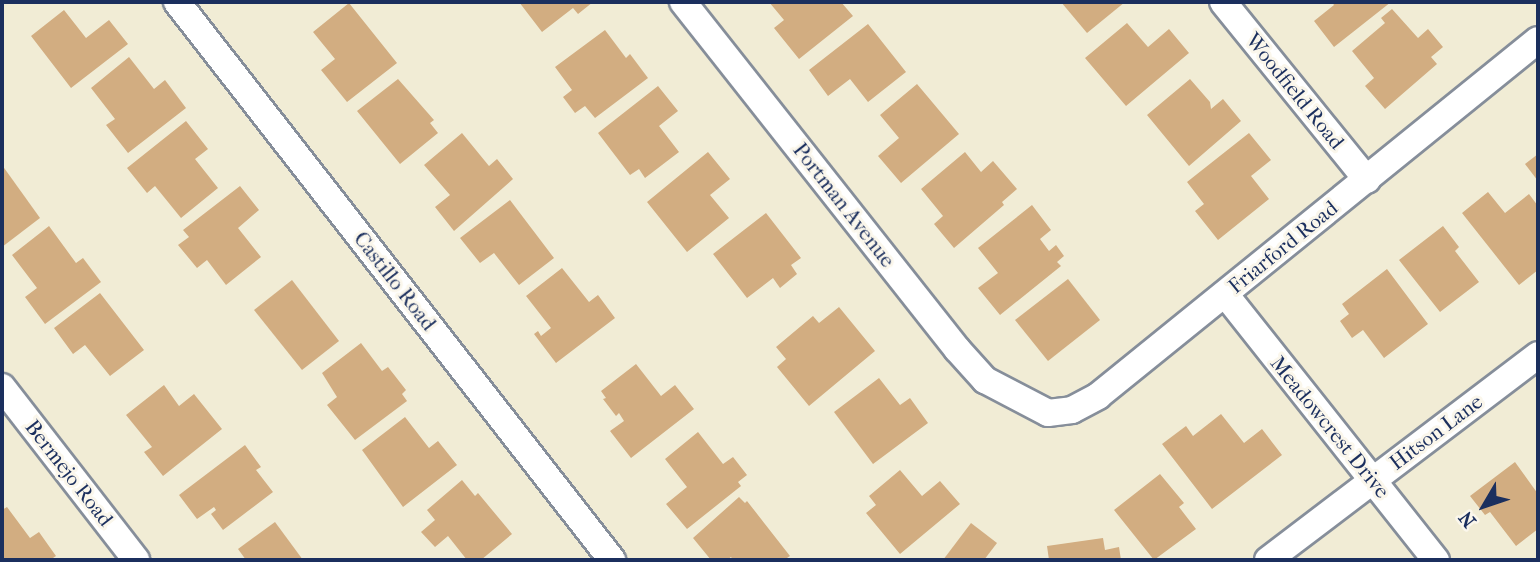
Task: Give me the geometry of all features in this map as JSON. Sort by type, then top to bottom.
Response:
[{"type":"street","name":"Castillo Road","points":[[177,2],[612,560]]},
{"type":"street","name":"Portman Avenue","points":[[683,2],[957,349],[985,380],[1013,398]]},
{"type":"street","name":"Woodfield Road","points":[[1223,2],[1367,180]]},
{"type":"street","name":"Friarford Road","points":[[1013,398],[1048,413],[1072,410],[1098,396],[1538,40]]},
{"type":"street","name":"Meadowcrest Drive","points":[[1225,295],[1436,560]]},
{"type":"street","name":"Hitson Lane","points":[[1268,560],[1538,355]]},
{"type":"street","name":"Bermejo Road","points":[[2,387],[136,560]]},
{"type":"building","points":[[519,2],[593,2],[578,14],[573,8],[542,32]]},
{"type":"building","points":[[769,2],[841,2],[853,16],[799,59],[774,28],[784,20]]},
{"type":"building","points":[[1061,2],[1125,2],[1087,33]]},
{"type":"building","points":[[1332,2],[1391,2],[1334,47],[1314,21],[1334,5]]},
{"type":"building","points":[[349,3],[397,63],[347,102],[321,70],[335,59],[313,32]]},
{"type":"building","points":[[1392,9],[1418,38],[1428,29],[1443,47],[1431,57],[1437,64],[1385,109],[1365,86],[1374,78],[1352,51],[1385,23],[1381,18]]},
{"type":"building","points":[[64,10],[86,38],[109,20],[128,44],[71,88],[31,36]]},
{"type":"building","points":[[1127,23],[1148,47],[1169,29],[1189,53],[1126,106],[1085,58]]},
{"type":"building","points":[[868,24],[906,72],[868,102],[850,79],[828,96],[809,70]]},
{"type":"building","points":[[605,30],[626,58],[630,54],[648,78],[595,118],[585,106],[575,113],[563,97],[572,90],[555,67]]},
{"type":"building","points":[[129,57],[154,89],[165,80],[186,108],[128,153],[106,125],[115,119],[91,88]]},
{"type":"building","points":[[398,79],[434,120],[430,123],[438,133],[400,164],[357,111]]},
{"type":"building","points":[[1190,79],[1210,102],[1211,109],[1223,99],[1241,121],[1189,166],[1147,115]]},
{"type":"building","points":[[917,84],[959,134],[901,183],[878,156],[899,138],[880,115]]},
{"type":"building","points":[[658,86],[678,111],[659,126],[679,152],[645,178],[639,169],[630,175],[598,133]]},
{"type":"building","points":[[186,121],[208,149],[195,159],[218,188],[181,218],[155,186],[147,193],[127,168]]},
{"type":"building","points":[[462,133],[489,166],[497,159],[513,179],[454,231],[435,207],[450,195],[424,165]]},
{"type":"building","points":[[1249,133],[1271,160],[1251,176],[1269,199],[1218,240],[1195,211],[1204,204],[1187,182]]},
{"type":"building","points":[[708,152],[730,179],[710,195],[729,218],[687,252],[647,202]]},
{"type":"building","points":[[965,152],[981,172],[993,161],[1017,189],[1002,202],[1004,205],[954,248],[934,224],[943,216],[921,189]]},
{"type":"building","points":[[1538,154],[1538,181],[1525,164]]},
{"type":"building","points":[[2,165],[40,218],[2,247]]},
{"type":"building","points":[[240,186],[259,210],[238,228],[261,257],[226,285],[207,260],[197,268],[178,245],[189,237],[183,230]]},
{"type":"building","points":[[1488,192],[1505,213],[1529,194],[1538,206],[1538,270],[1519,285],[1462,213]]},
{"type":"building","points":[[510,200],[554,258],[519,285],[494,253],[480,263],[460,238]]},
{"type":"building","points":[[1032,205],[1051,230],[1040,239],[1049,251],[1056,245],[1064,256],[1057,262],[1061,266],[1000,315],[978,288],[998,273],[978,248]]},
{"type":"building","points":[[766,213],[801,258],[791,265],[797,274],[780,288],[773,278],[747,298],[713,254]]},
{"type":"building","points":[[49,226],[76,263],[83,258],[101,282],[45,324],[25,297],[37,288],[12,255]]},
{"type":"building","points":[[1443,226],[1459,247],[1455,251],[1479,282],[1440,312],[1399,260]]},
{"type":"building","points":[[562,268],[589,302],[598,295],[615,318],[556,363],[534,334],[538,331],[541,336],[551,328],[526,296]]},
{"type":"building","points":[[1387,269],[1428,324],[1384,358],[1363,330],[1352,338],[1340,321],[1349,314],[1342,304]]},
{"type":"building","points":[[1068,279],[1100,320],[1048,361],[1015,320]]},
{"type":"building","points":[[292,280],[339,341],[302,370],[254,310]]},
{"type":"building","points":[[100,293],[144,350],[110,376],[85,345],[73,354],[54,328]]},
{"type":"building","points":[[839,307],[875,351],[809,406],[777,367],[786,359],[776,347],[813,316],[819,323]]},
{"type":"building","points":[[361,343],[382,371],[388,367],[406,390],[402,394],[407,401],[355,440],[327,405],[337,397],[322,373]]},
{"type":"building","points":[[636,364],[661,396],[675,385],[694,409],[631,458],[610,431],[624,421],[619,413],[616,416],[603,399],[606,398],[601,391]]},
{"type":"building","points":[[879,378],[900,405],[910,398],[928,423],[873,464],[834,412]]},
{"type":"building","points":[[164,385],[179,406],[194,394],[222,429],[163,476],[144,452],[152,447],[126,415]]},
{"type":"building","points":[[1221,414],[1244,443],[1262,429],[1282,455],[1212,509],[1162,444],[1186,426],[1193,436]]},
{"type":"building","points":[[405,417],[429,448],[438,441],[457,465],[403,507],[362,450]]},
{"type":"building","points":[[698,432],[723,464],[733,457],[747,475],[738,482],[741,486],[687,529],[666,504],[687,487],[665,459]]},
{"type":"building","points":[[245,445],[261,467],[256,470],[273,492],[223,530],[211,514],[216,510],[214,507],[197,519],[179,495]]},
{"type":"building","points":[[1515,462],[1538,494],[1538,529],[1516,546],[1490,512],[1485,515],[1470,496]]},
{"type":"building","points":[[900,470],[922,496],[940,481],[960,504],[900,554],[866,513],[876,505],[869,496]]},
{"type":"building","points":[[1160,474],[1184,503],[1179,507],[1196,529],[1154,560],[1114,510]]},
{"type":"building","points":[[462,480],[475,496],[478,493],[512,534],[481,560],[467,560],[448,536],[435,547],[421,532],[435,520],[427,510]]},
{"type":"building","points":[[739,497],[745,503],[747,501],[790,556],[784,560],[733,560],[731,557],[727,560],[711,560],[693,538]]},
{"type":"building","points":[[7,507],[30,538],[39,532],[56,556],[50,560],[2,560],[2,510]]},
{"type":"building","points":[[275,522],[303,560],[246,560],[238,549]]},
{"type":"building","points":[[971,523],[997,543],[984,560],[943,560]]},
{"type":"building","points":[[1103,538],[1105,550],[1119,547],[1121,560],[1049,560],[1047,546]]}]
